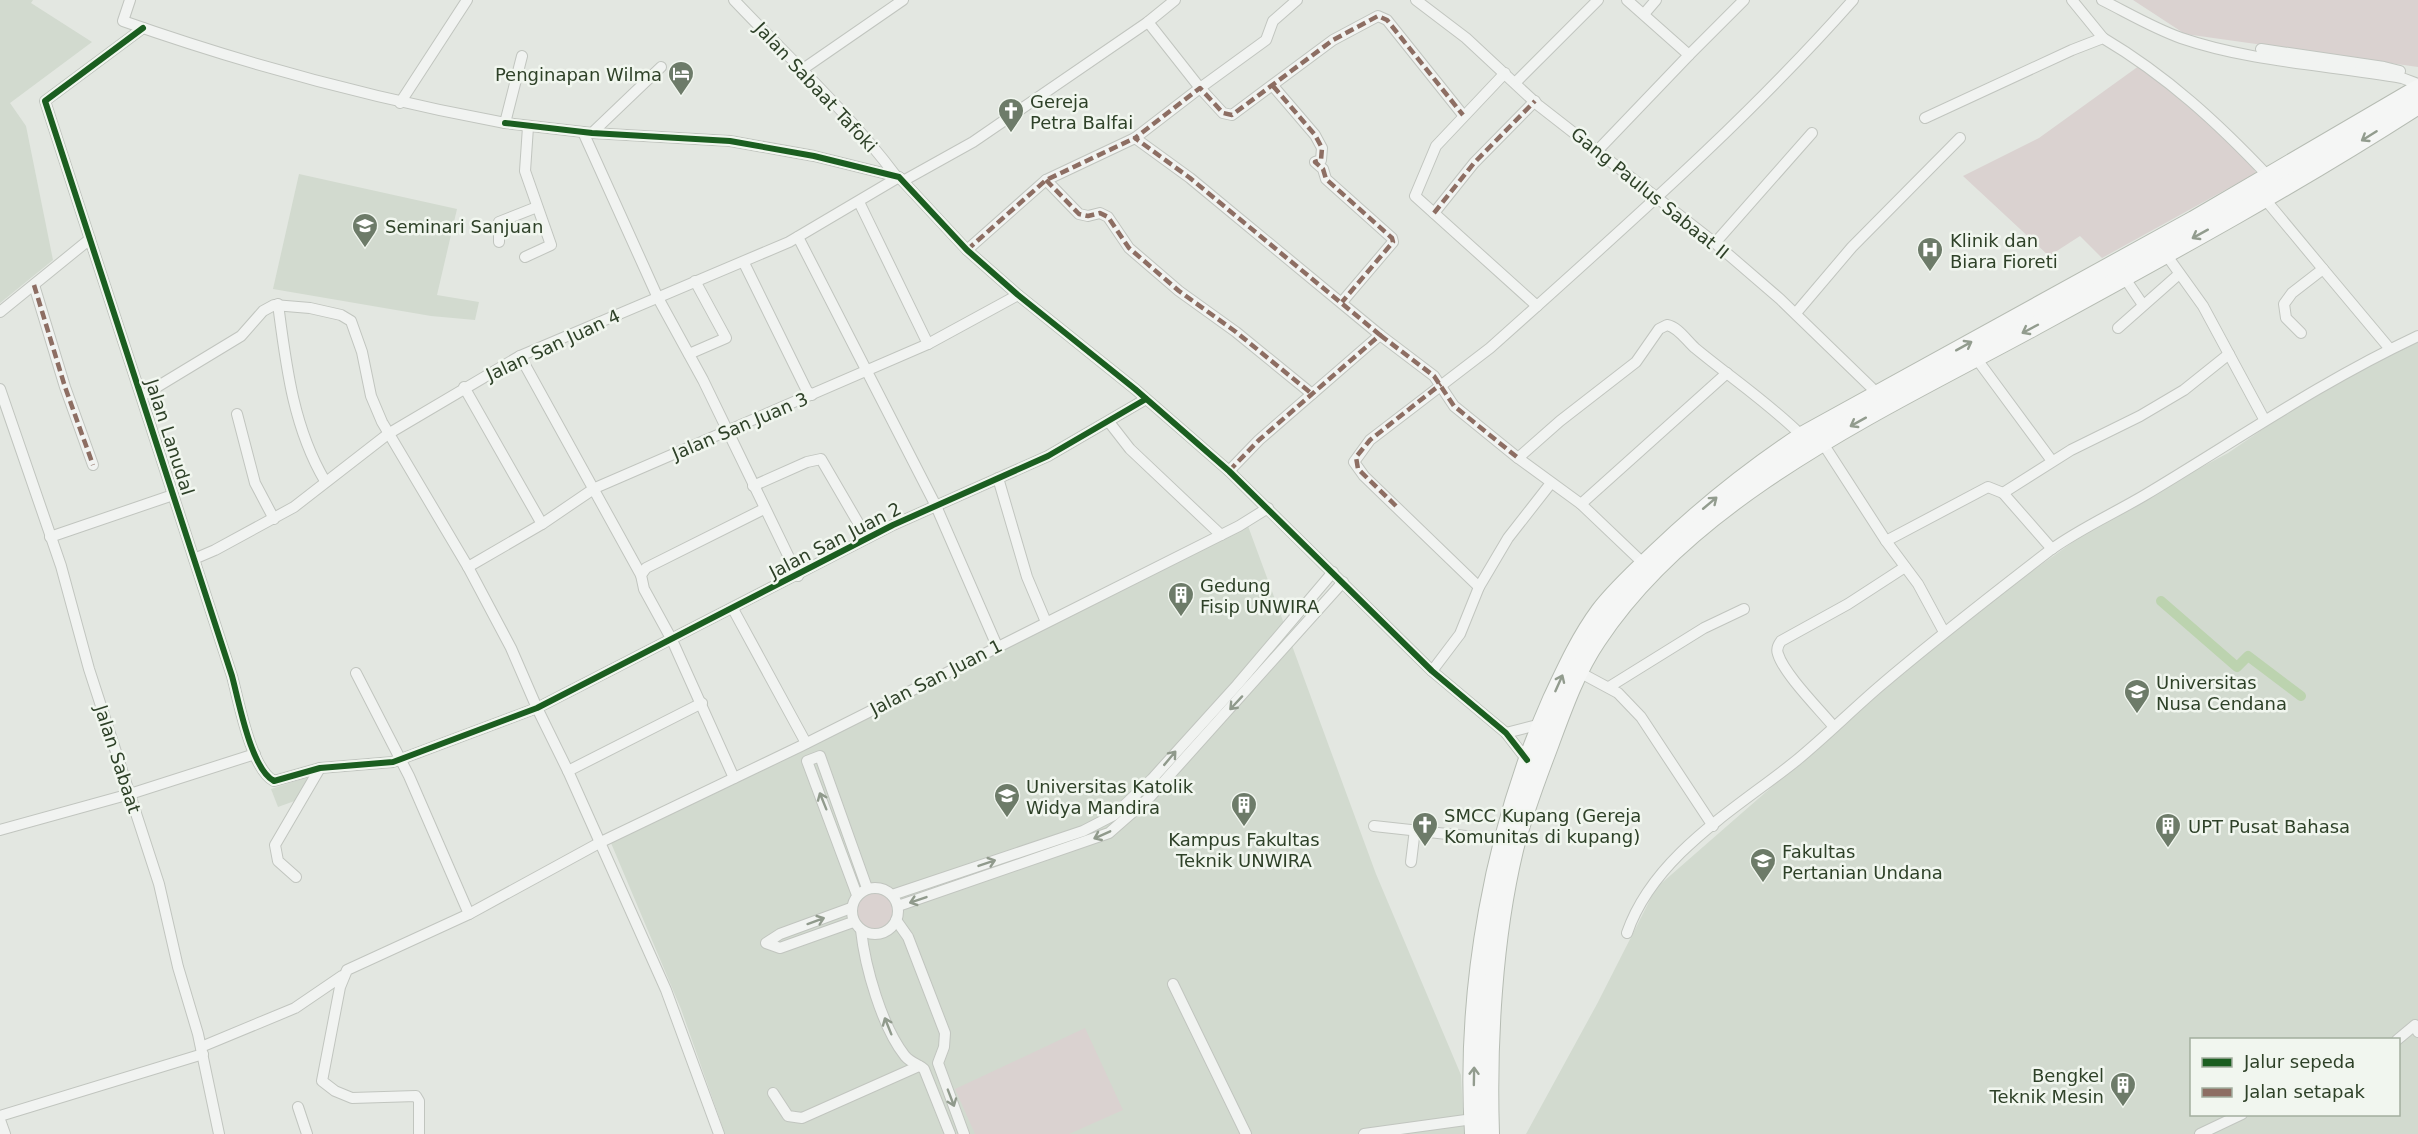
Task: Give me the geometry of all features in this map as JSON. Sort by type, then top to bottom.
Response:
[{"type":"highway","points":[[1482,1126],[1479,979],[1502,879],[1529,799],[1579,672],[1612,618],[1659,567],[1748,490],[1932,372],[2418,89]]},
{"type":"highway","points":[[1502,879],[1502,840],[1527,760],[1567,666],[1588,629],[1600,611],[1644,564],[1730,486],[1802,436],[1877,393],[1976,358],[2264,198],[2418,105]]},
{"type":"street","points":[[130,0],[123,21],[257,64],[400,103],[528,127],[588,133],[730,141],[814,156],[899,178]]},
{"type":"street","points":[[400,103],[467,0]]},
{"type":"street","name":"Jalan Sabaat Tafoki","points":[[734,0],[803,69],[875,148],[899,178],[967,250],[1017,295],[1146,399],[1228,471],[1432,671],[1506,733],[1527,760]]},
{"type":"street","points":[[803,69],[903,0]]},
{"type":"street","name":"Jalan San Juan 4","points":[[194,559],[294,507],[388,434],[464,387],[520,356],[798,237],[899,178],[973,142],[1148,22],[1175,0]]},
{"type":"street","points":[[967,250],[1046,180],[1135,138],[1200,87],[1266,40],[1273,21],[1297,0]]},
{"type":"street","name":"Gang Paulus Sabaat II","points":[[1416,0],[1466,38],[1535,101],[1714,243],[1796,313],[1877,393]]},
{"type":"street","points":[[1516,82],[1598,0]]},
{"type":"street","points":[[1627,0],[1689,55]]},
{"type":"street","points":[[1644,14],[1656,0]]},
{"type":"street","points":[[1598,150],[1744,0]]},
{"type":"street","points":[[1479,587],[1364,476],[1354,462],[1359,453],[1370,440],[1490,348],[1656,199],[1781,77],[1853,0]]},
{"type":"street","points":[[2072,0],[2103,38],[2142,61],[2182,91],[2226,131],[2269,177]]},
{"type":"street","points":[[2102,0],[2136,14]]},
{"type":"street","points":[[2111,0],[2181,38],[2210,46],[2283,61],[2418,81]]},
{"type":"street","points":[[1148,22],[1200,87],[1228,116],[1237,113],[1347,31],[1378,16],[1387,20],[1463,115]]},
{"type":"street","name":"Jalan Lanudal","points":[[143,28],[45,101],[142,396],[255,754],[265,776],[270,779]]},
{"type":"street","points":[[1925,118],[2103,38]]},
{"type":"street","points":[[505,123],[522,56]]},
{"type":"street","points":[[588,133],[661,67]]},
{"type":"street","points":[[1505,73],[1436,146],[1416,190],[1419,202],[1537,306]]},
{"type":"street","points":[[1273,86],[1319,143],[1321,160],[1315,162],[1323,169],[1326,179],[1392,238],[1393,242],[1386,252],[1342,302]]},
{"type":"street","points":[[1434,213],[1474,163],[1535,101]]},
{"type":"street","points":[[525,257],[551,245],[525,171],[528,127]]},
{"type":"street","points":[[588,133],[658,298],[689,354],[798,576]]},
{"type":"street","points":[[1714,243],[1812,133]]},
{"type":"street","points":[[1135,138],[1190,178],[1441,384],[1454,406],[1518,458],[1581,504],[1644,564]]},
{"type":"street","points":[[1796,313],[1852,247],[1960,138]]},
{"type":"street","points":[[1046,180],[1079,214],[1088,216],[1100,213],[1108,217],[1129,248],[1179,291],[1236,332],[1312,394]]},
{"type":"street","points":[[2264,198],[2390,349]]},
{"type":"street","points":[[859,202],[928,344]]},
{"type":"street","points":[[499,242],[499,222],[537,207]]},
{"type":"street","points":[[798,237],[869,371],[936,506],[997,646]]},
{"type":"street","points":[[0,312],[90,238]]},
{"type":"street","points":[[2165,254],[2178,275],[2203,306],[2264,418]]},
{"type":"street","points":[[744,262],[807,391],[812,395]]},
{"type":"street","points":[[2301,333],[2286,318],[2284,304],[2292,293],[2323,269]]},
{"type":"street","points":[[2118,328],[2178,275]]},
{"type":"street","points":[[2124,277],[2143,305]]},
{"type":"street","points":[[689,354],[726,338],[695,281]]},
{"type":"street","points":[[34,285],[64,387],[93,465]]},
{"type":"street","name":"Jalan San Juan 3","points":[[468,567],[542,524],[595,488],[869,371],[928,344],[1017,295]]},
{"type":"street","points":[[142,396],[241,336],[263,311],[278,304],[341,315],[351,321],[362,352],[372,396],[388,434],[468,567],[511,648],[601,842],[686,1039],[719,1134]]},
{"type":"street","points":[[278,304],[293,401],[311,458],[325,481]]},
{"type":"street","points":[[1518,458],[1560,420],[1636,362],[1662,327],[1676,328],[1727,373],[1782,416],[1802,436]]},
{"type":"street","points":[[1228,471],[1253,446],[1380,335]]},
{"type":"street","points":[[1627,933],[1640,901],[1649,888],[1713,826],[1799,758],[1944,632],[2052,549],[2145,495],[2264,418],[2418,336]]},
{"type":"street","points":[[2003,493],[2052,461],[2184,390],[2229,354]]},
{"type":"street","points":[[520,356],[595,488],[641,575],[644,588],[702,703],[734,778]]},
{"type":"street","points":[[1976,358],[2052,461]]},
{"type":"street","points":[[1581,504],[1727,373]]},
{"type":"street","points":[[464,387],[542,524]]},
{"type":"street","name":"Jalan Sabaat","points":[[0,389],[50,537],[159,884],[178,967],[202,1051],[219,1134]]},
{"type":"street","name":"Jalan San Juan 2","points":[[270,779],[280,780],[320,768],[401,759],[537,708],[798,576],[867,538],[1048,456],[1146,399]]},
{"type":"street","points":[[237,414],[255,483],[274,519]]},
{"type":"street","points":[[1109,422],[1130,449],[1221,535]]},
{"type":"street","points":[[1822,442],[1905,567],[1944,632]]},
{"type":"street","points":[[753,486],[807,462],[821,459],[867,538]]},
{"type":"street","points":[[998,478],[1027,577],[1046,622]]},
{"type":"street","points":[[1432,671],[1460,634],[1479,587],[1508,538],[1551,483]]},
{"type":"street","points":[[1886,541],[1985,488],[1992,488],[2003,493],[2052,549]]},
{"type":"street","points":[[50,537],[173,495]]},
{"type":"street","name":"Jalan San Juan 1","points":[[0,1118],[202,1051],[296,1008],[356,965],[469,914],[601,842],[806,743],[1221,535],[1268,508]]},
{"type":"street","points":[[641,575],[646,568],[764,509]]},
{"type":"street","points":[[1834,727],[1783,663],[1777,651],[1778,645],[1781,641],[1848,604],[1905,567]]},
{"type":"street","points":[[892,895],[1083,831],[1114,815],[1152,779],[1333,572]]},
{"type":"street","points":[[898,906],[1087,842],[1121,825],[1150,797],[1343,582]]},
{"type":"street","points":[[733,609],[806,743]]},
{"type":"street","points":[[1609,687],[1704,628],[1744,609]]},
{"type":"street","points":[[1266,651],[1275,660]]},
{"type":"street","points":[[1579,672],[1609,687],[1626,700],[1658,740],[1713,826]]},
{"type":"street","points":[[356,673],[401,759],[469,914]]},
{"type":"street","points":[[568,771],[702,703]]},
{"type":"street","points":[[1506,733],[1541,724]]},
{"type":"street","points":[[0,830],[130,794],[255,754]]},
{"type":"street","points":[[857,895],[807,761],[820,756],[867,888]]},
{"type":"street","points":[[296,877],[278,861],[276,845],[320,768]]},
{"type":"street","points":[[1374,826],[1502,840]]},
{"type":"street","points":[[1411,862],[1414,830]]},
{"type":"street","points":[[837,838],[849,833]]},
{"type":"street","points":[[966,870],[970,882]]},
{"type":"street","points":[[851,908],[780,934],[766,943],[780,948],[857,926],[871,934],[883,933],[896,920],[898,906],[892,895],[885,890],[867,888],[857,895],[851,908],[857,926],[870,976],[895,1041],[911,1063],[924,1069],[950,1134]]},
{"type":"street","points":[[896,920],[908,937],[945,1033],[944,1047],[938,1063],[964,1134]]},
{"type":"street","points":[[344,974],[322,1081],[335,1091],[352,1098],[416,1096],[419,1101],[419,1134]]},
{"type":"street","points":[[1173,984],[1246,1134]]},
{"type":"street","points":[[2399,1038],[2415,1025],[2418,1032]]},
{"type":"street","points":[[773,1093],[788,1116],[802,1118],[919,1066]]},
{"type":"street","points":[[298,1107],[307,1134]]},
{"type":"street","points":[[2200,1134],[2238,1116]]},
{"type":"street","points":[[0,1118],[5,1134]]},
{"type":"street","points":[[1364,1134],[1482,1126]]},
{"type":"shaded area","points":[[0,0],[33,0],[31,3],[92,42],[10,103],[26,126],[53,260],[0,303]]},
{"type":"shaded area","points":[[2133,0],[2418,0],[2418,67],[2185,34]]},
{"type":"shaded area","points":[[2143,63],[2247,158],[2256,173],[2102,258],[2080,236],[2049,256],[1963,176],[2039,138]]},
{"type":"shaded area","name":"Seminari Sanjuan","points":[[299,174],[457,209],[437,295],[479,302],[475,320],[431,316],[273,289]]},
{"type":"shaded area","name":"Universitas Nusa Cendana","points":[[2418,341],[2418,1134],[1526,1134],[1597,1004],[1656,888],[1915,662],[2021,579],[2108,517],[2228,453],[2316,393]]},
{"type":"shaded area","name":"Universitas Katolik Widya Mandira","points":[[1248,526],[1376,874],[1461,1075],[1464,1134],[725,1134],[681,1009],[611,843]]},
{"type":"shaded area","points":[[308,777],[309,783],[300,799],[278,807],[271,789]]},
{"type":"shaded area","points":[[875,893],[888,898],[893,911],[888,924],[875,929],[862,924],[857,911],[862,898]]},
{"type":"shaded area","points":[[1085,1028],[1123,1110],[1069,1134],[975,1134],[955,1089]]},
{"type":"waterway","points":[[2161,601],[2237,667],[2248,656],[2301,696]]},
{"type":"marked path","points":[[1229,471],[1259,440],[1380,335],[1190,178],[1135,138],[1200,88],[1223,113],[1232,115],[1333,40],[1378,16],[1387,20],[1463,115]]},
{"type":"marked path","points":[[1273,86],[1315,135],[1322,148],[1321,160],[1315,162],[1323,169],[1326,179],[1392,238],[1393,242],[1342,302]]},
{"type":"marked path","points":[[1434,213],[1474,163],[1535,101]]},
{"type":"marked path","points":[[967,250],[1046,180],[1135,138]]},
{"type":"marked path","points":[[1046,180],[1079,214],[1088,216],[1100,213],[1108,217],[1129,248],[1179,291],[1236,332],[1312,394]]},
{"type":"marked path","points":[[34,285],[65,387],[93,465]]},
{"type":"marked path","points":[[1380,335],[1434,376],[1454,406],[1518,458]]},
{"type":"marked path","points":[[1396,506],[1358,469],[1356,457],[1370,440],[1441,384]]},
{"type":"cycle path","points":[[143,28],[45,101],[232,676],[252,749],[266,774],[274,781],[320,768],[393,762],[537,708],[893,525],[1048,456],[1146,399]]},
{"type":"cycle path","points":[[505,123],[592,133],[730,141],[814,156],[899,177],[967,250],[1018,295],[1135,389],[1229,471],[1432,671],[1506,733],[1527,760]]},
{"type":"place","name":"Penginapan Wilma","points":[[681,97]]},
{"type":"place","name":"Gereja Petra Balfai","points":[[1011,134]]},
{"type":"place","name":"Seminari Sanjuan","points":[[365,249]]},
{"type":"place","name":"Klinik dan Biara Fioreti","points":[[1930,273]]},
{"type":"place","name":"Gedung Fisip UNWIRA","points":[[1181,618]]},
{"type":"place","name":"Universitas Nusa Cendana","points":[[2137,715]]},
{"type":"place","name":"Universitas Katolik Widya Mandira","points":[[1007,819]]},
{"type":"place","name":"Kampus Fakultas Teknik UNWIRA","points":[[1244,828]]},
{"type":"place","name":"SMCC Kupang (Gereja Komunitas di kupang)","points":[[1425,848]]},
{"type":"place","name":"UPT Pusat Bahasa","points":[[2168,849]]},
{"type":"place","name":"Fakultas Pertanian Undana","points":[[1763,884]]},
{"type":"place","name":"Bengkel Teknik Mesin","points":[[2123,1108]]}]
